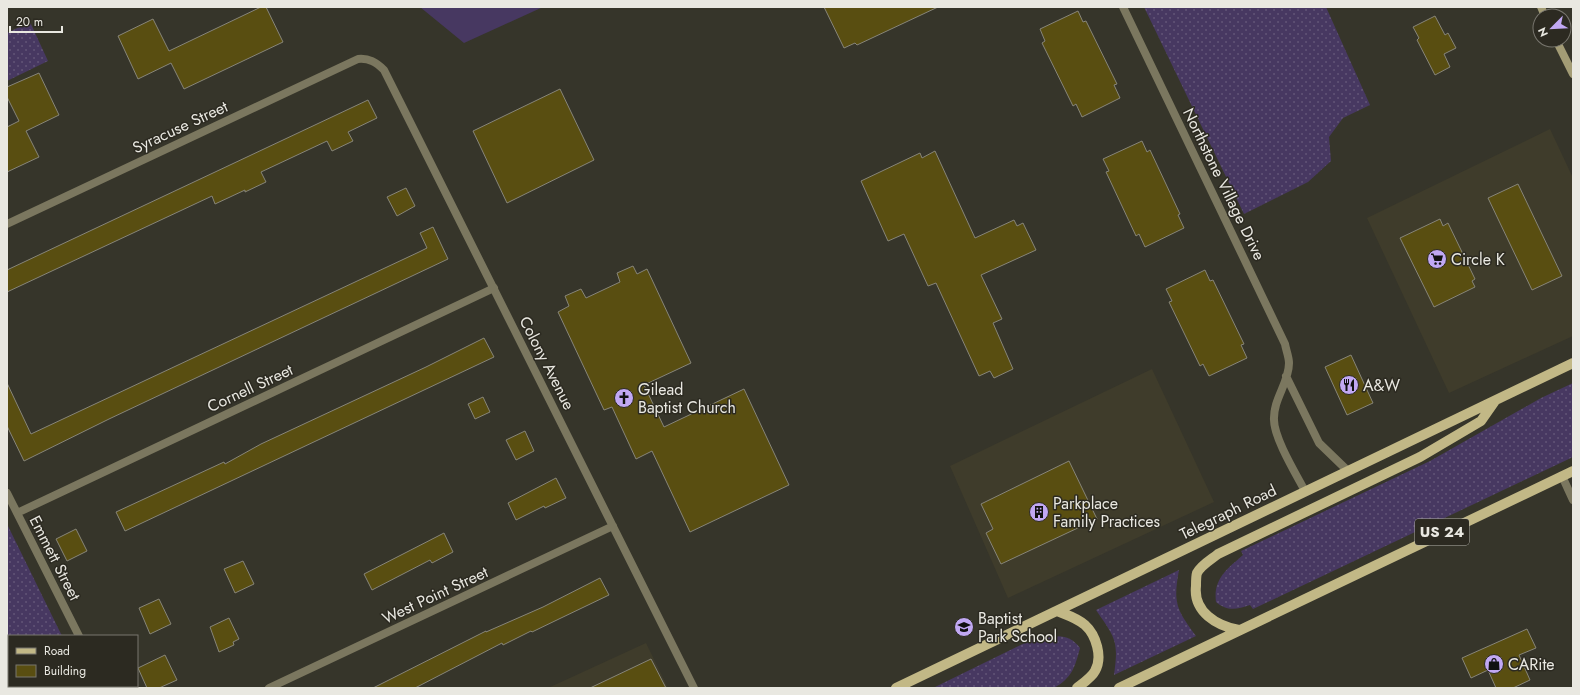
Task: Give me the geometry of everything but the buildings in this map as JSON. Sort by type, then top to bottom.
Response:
[{"type":"main road","points":[[1560,48],[1573,74]]},
{"type":"main road","name":"Telegraph Road","points":[[896,688],[1573,363]]},
{"type":"main road","points":[[1239,630],[1226,628],[1213,621],[1203,612],[1197,603],[1195,591],[1197,574],[1205,564],[1218,554],[1420,457],[1481,421],[1496,400]]},
{"type":"main road","name":"US 24","points":[[1119,688],[1573,471]]},
{"type":"main road","points":[[1057,611],[1074,618],[1085,625],[1097,642],[1098,654],[1095,671],[1077,688]]},
{"type":"street","name":"Northstone Village Drive","points":[[1123,7],[1285,344],[1289,362],[1286,376],[1275,408],[1274,421],[1279,437],[1305,491]]},
{"type":"street","name":"Syracuse Street","points":[[7,224],[358,59],[365,59]]},
{"type":"street","name":"Colony Avenue","points":[[365,59],[376,63],[384,70],[694,688]]},
{"type":"street","name":"Cornell Street","points":[[17,513],[494,288]]},
{"type":"street","points":[[1286,376],[1319,443],[1348,471]]},
{"type":"street","points":[[1562,476],[1573,500]]},
{"type":"street","name":"Emmett Street","points":[[7,492],[78,635]]},
{"type":"street","name":"West Point Street","points":[[269,688],[613,526]]},
{"type":"shaded area","points":[[420,7],[543,7],[464,43]]},
{"type":"shaded area","points":[[1144,7],[1326,7],[1370,105],[1343,118],[1329,137],[1331,161],[1308,182],[1244,214]]},
{"type":"shaded area","points":[[30,22],[48,61],[7,81],[7,33]]},
{"type":"shaded area","points":[[1550,129],[1573,178],[1573,336],[1449,393],[1367,218]]},
{"type":"shaded area","points":[[1152,369],[1214,502],[1008,598],[950,466]]},
{"type":"shaded area","points":[[1573,383],[1573,457],[1253,609],[1250,605],[1233,609],[1220,605],[1216,602],[1219,581],[1222,575],[1243,555],[1241,551],[1430,461],[1541,398]]},
{"type":"shaded area","points":[[7,524],[62,635],[8,635],[8,687],[88,688],[7,688]]},
{"type":"shaded area","points":[[1179,570],[1176,598],[1180,612],[1196,636],[1114,675],[1116,646],[1108,627],[1096,610]]},
{"type":"shaded area","points":[[1039,636],[1041,640],[1062,636],[1072,640],[1080,648],[1069,676],[1054,688],[933,688]]},
{"type":"shaded area","points":[[646,643],[668,688],[548,688]]},
{"type":"place","name":"Circle K","points":[[1437,259]]},
{"type":"place","name":"A&W","points":[[1349,385]]},
{"type":"place","name":"Gilead Baptist Church","points":[[624,398]]},
{"type":"place","name":"Parkplace Family Practices","points":[[1039,512]]},
{"type":"place","name":"Baptist Park School","points":[[964,627]]},
{"type":"place","name":"CARite","points":[[1494,664]]}]
